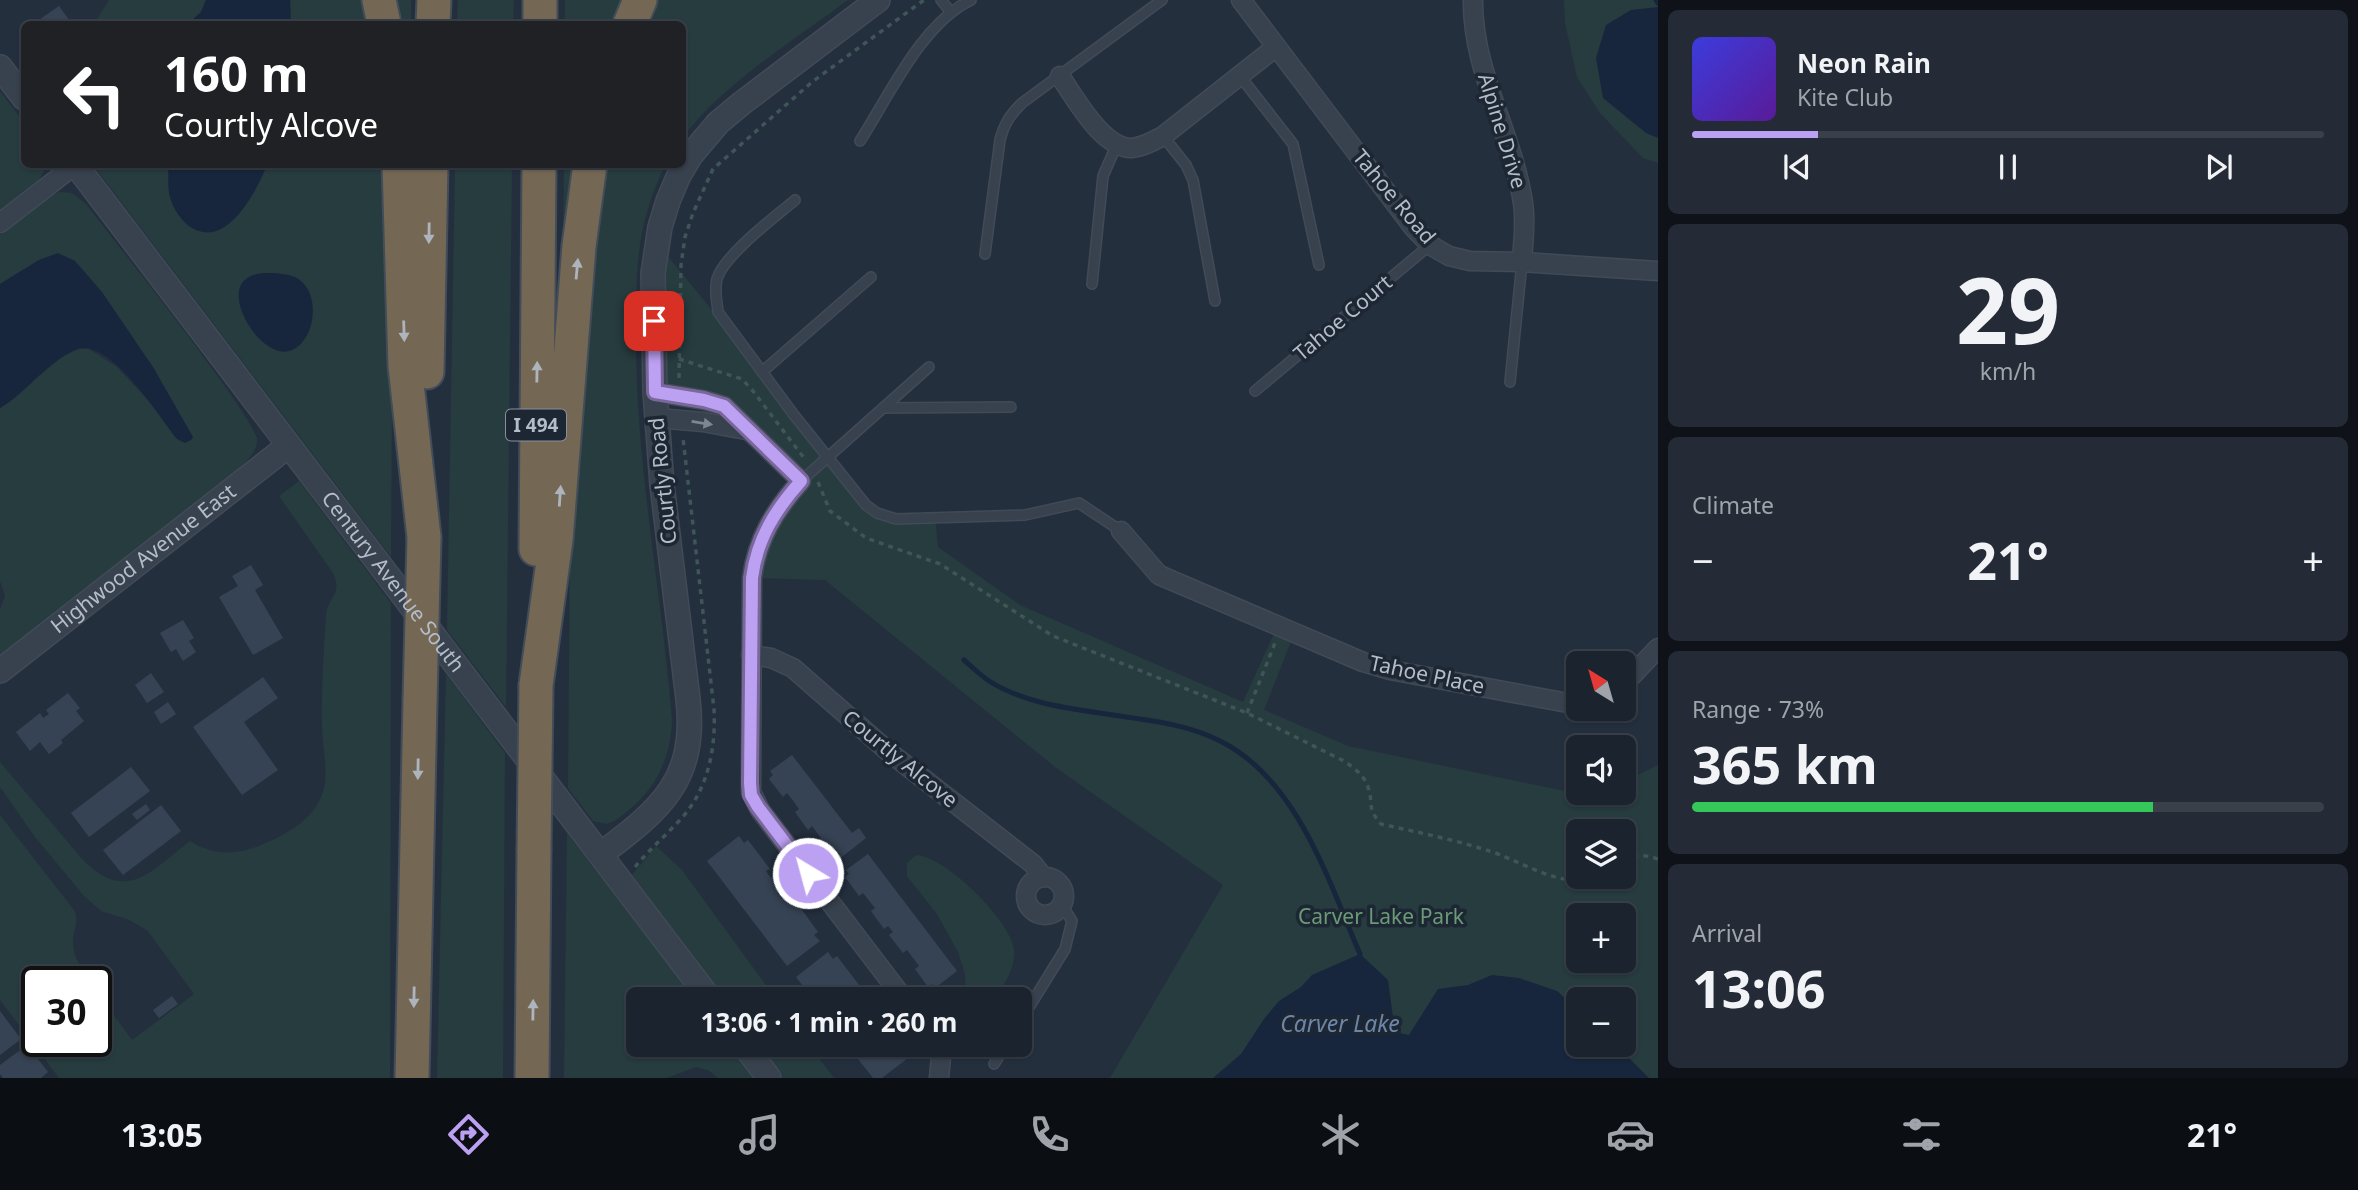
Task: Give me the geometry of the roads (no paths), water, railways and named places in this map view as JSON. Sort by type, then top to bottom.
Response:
[{"type":"highway","points":[[379,0],[383,21]]},
{"type":"highway","points":[[433,21],[434,0]]},
{"type":"highway","points":[[540,0],[540,21]]},
{"type":"highway","points":[[631,21],[640,0]]},
{"type":"highway","points":[[399,168],[405,366],[424,537]]},
{"type":"highway","points":[[412,1078],[431,168]]},
{"type":"highway","name":"I 494","points":[[532,1078],[539,168]]},
{"type":"highway","points":[[536,685],[556,540],[578,254],[589,168]]},
{"type":"street","name":"Courtly Road","points":[[686,163],[718,123],[878,0]]},
{"type":"street","name":"Tahoe Road","points":[[1241,0],[1413,227],[1430,245],[1449,256],[1470,261],[1658,271]]},
{"type":"street","name":"Alpine Drive","points":[[1473,0],[1478,54],[1524,205],[1522,262]]},
{"type":"street","points":[[1060,76],[1107,139],[1131,148],[1146,145],[1163,136],[1276,47]]},
{"type":"street","points":[[0,66],[21,95]]},
{"type":"street","points":[[0,223],[71,168]]},
{"type":"street","name":"Century Avenue South","points":[[77,168],[701,987]]},
{"type":"street","name":"Courtly Road","points":[[601,854],[661,804],[678,777],[688,745],[689,706],[662,485],[655,392],[653,273],[655,248],[668,201],[683,168]]},
{"type":"street","points":[[655,392],[724,406],[746,430],[807,475],[772,516],[754,557],[750,783],[754,800],[895,987]]},
{"type":"street","points":[[657,418],[746,430]]},
{"type":"street","name":"Highwood Avenue East","points":[[0,671],[288,446]]},
{"type":"street","name":"Tahoe Place","points":[[1121,531],[1159,575],[1363,662],[1391,670],[1566,703]]},
{"type":"street","points":[[1636,671],[1658,648]]},
{"type":"street","name":"Courtly Alcove","points":[[751,655],[776,659],[797,671],[889,752],[1033,864],[1043,877]]},
{"type":"street","points":[[1043,877],[1052,878],[1059,883],[1064,893],[1062,905],[1055,913],[1044,915],[1029,907],[1026,897],[1027,889],[1033,881],[1043,877]]},
{"type":"street","points":[[753,1057],[769,1078]]},
{"type":"street","points":[[939,1078],[941,1057]]},
{"type":"lane","points":[[942,0],[950,11]]},
{"type":"lane","points":[[860,141],[920,45],[950,11],[971,0]]},
{"type":"lane","points":[[985,254],[1003,126],[1022,103],[1162,0]]},
{"type":"lane","points":[[1240,76],[1293,144],[1318,265]]},
{"type":"lane","points":[[1163,136],[1186,165],[1193,180],[1215,301]]},
{"type":"lane","points":[[1092,284],[1103,176],[1117,144]]},
{"type":"lane","points":[[795,200],[734,254],[717,279],[718,312],[866,505],[877,513],[895,519],[1024,515],[1079,503],[1121,531]]},
{"type":"lane","name":"Tahoe Court","points":[[1255,391],[1430,245]]},
{"type":"lane","points":[[1510,382],[1522,262]]},
{"type":"lane","points":[[762,372],[871,277]]},
{"type":"lane","points":[[807,475],[929,367]]},
{"type":"lane","points":[[883,408],[1011,407]]},
{"type":"lane","points":[[1032,1003],[1065,949],[1073,921],[1062,905]]},
{"type":"lane","points":[[995,1063],[999,1057]]},
{"type":"water","points":[[206,0],[290,0],[291,21],[191,21],[201,12]]},
{"type":"water","points":[[1658,7],[1658,138],[1646,133],[1603,98],[1596,58],[1606,25],[1631,10]]},
{"type":"water","points":[[168,168],[266,168],[239,213],[229,224],[218,230],[205,232],[188,225],[181,219],[169,193]]},
{"type":"water","points":[[58,253],[75,261],[102,292],[153,367],[193,437],[191,440],[185,443],[177,439],[135,384],[108,358],[95,350],[82,348],[60,358],[0,408],[0,284],[39,260]]},
{"type":"water","points":[[272,273],[299,279],[312,299],[309,331],[298,347],[289,351],[278,351],[257,336],[248,325],[239,299],[240,288],[246,279],[255,274]]},
{"type":"water","name":"Carver Lake","points":[[1360,954],[1388,980],[1395,1032],[1409,1035],[1438,989],[1468,985],[1492,975],[1519,978],[1557,991],[1566,999],[1566,1057],[1628,1057],[1649,1078],[1213,1078],[1241,1054],[1279,1001],[1301,987],[1312,975]]},
{"type":"waterway","points":[[964,660],[989,681],[1016,695],[1061,707],[1193,730],[1220,741],[1247,758],[1270,780],[1307,834],[1360,954]]},
{"type":"park label","name":"Carver Lake Park","points":[[1381,917]]}]
